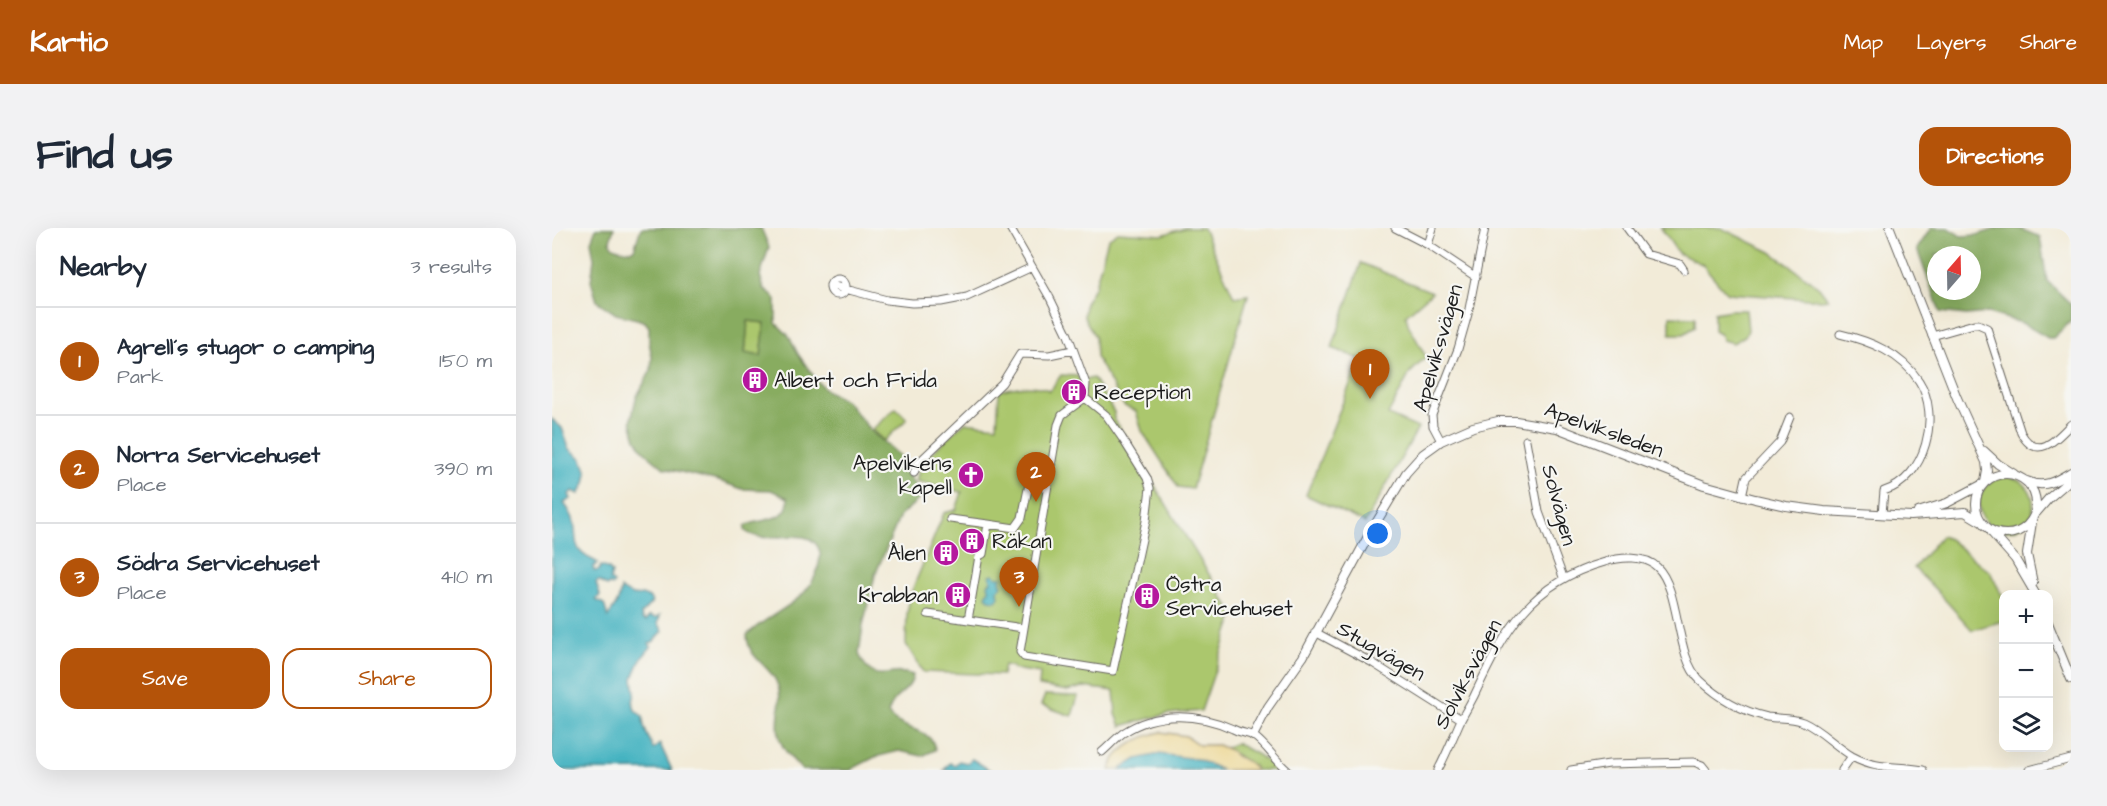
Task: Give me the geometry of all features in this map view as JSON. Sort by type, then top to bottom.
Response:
[{"type":"street","points":[[1010,228],[1054,306],[1086,384],[1085,398],[1062,415],[1058,425],[1020,652],[1024,657],[1113,671],[1146,521],[1150,488],[1147,478],[1122,438],[1106,416],[1085,398]]},
{"type":"street","points":[[1395,228],[1428,245],[1476,277]]},
{"type":"street","points":[[1428,245],[1433,228]]},
{"type":"street","name":"Apelviksvägen","points":[[1441,441],[1433,426],[1432,415],[1458,349],[1476,277],[1485,228]]},
{"type":"street","points":[[1627,228],[1646,254],[1680,264],[1684,270]]},
{"type":"street","points":[[1890,228],[1932,336],[1987,466],[1984,483],[1976,501],[1980,521],[2015,559],[2034,590]]},
{"type":"street","points":[[830,285],[867,296],[905,302],[940,302],[966,297],[1032,267]]},
{"type":"street","points":[[1932,336],[1974,324],[1987,328],[2027,442],[2036,447],[2046,446],[2056,440],[2071,423]]},
{"type":"street","points":[[1840,334],[1871,343],[1897,358],[1919,381],[1927,402],[1929,422],[1922,455],[1900,484],[1884,491],[1886,514]]},
{"type":"street","points":[[914,473],[918,462],[1002,383],[1020,354],[1049,355],[1073,350]]},
{"type":"street","points":[[1742,496],[1746,478],[1780,442],[1790,417]]},
{"type":"street","name":"Apelviksleden","points":[[1253,736],[1268,707],[1303,657],[1398,485],[1415,462],[1441,441],[1462,430],[1481,424],[1507,421],[1534,422],[1570,432],[1677,476],[1742,496],[1824,511],[1911,516],[1965,512],[1980,521]]},
{"type":"street","points":[[1973,436],[1991,459],[2036,485],[2044,485],[2071,472]]},
{"type":"street","name":"Solvägen","points":[[1526,440],[1539,512],[1563,578]]},
{"type":"street","points":[[1984,483],[2001,475],[2021,478],[2032,489],[2036,508],[2028,536],[2027,559],[2035,590]]},
{"type":"street","points":[[1990,530],[2002,535],[2015,533],[2027,527],[2049,498],[2071,479]]},
{"type":"street","name":"Apelviksleden","points":[[1886,514],[1918,512],[1938,506],[1984,483]]},
{"type":"street","points":[[950,519],[1015,528],[1022,519],[1029,484],[1047,488]]},
{"type":"street","points":[[968,620],[988,524]]},
{"type":"street","name":"Solviksvägen","points":[[1438,770],[1461,719],[1510,627],[1536,597],[1563,578],[1581,569],[1615,559],[1631,558],[1653,563],[1659,568],[1666,581],[1690,668],[1698,679],[1719,695],[1745,710],[1768,717],[1805,723],[1852,756],[1889,768],[1923,770]]},
{"type":"street","points":[[928,614],[1023,628]]},
{"type":"street","name":"Stugvägen","points":[[1315,632],[1371,662],[1461,719]]},
{"type":"street","points":[[2053,633],[2071,680]]},
{"type":"street","points":[[1102,752],[1130,729],[1145,723],[1172,717],[1190,717],[1209,719],[1253,736],[1287,770]]},
{"type":"street","points":[[1842,770],[1852,756]]},
{"type":"street","points":[[2029,770],[2071,759]]},
{"type":"street","points":[[1571,770],[1601,765],[1670,762],[1699,762],[1706,769]]},
{"type":"green space","points":[[596,228],[614,228],[610,240],[611,245],[629,250],[634,249],[641,228],[761,228],[769,247],[760,276],[764,289],[776,299],[776,323],[789,336],[798,354],[817,381],[827,391],[846,401],[873,433],[900,456],[908,475],[920,492],[919,499],[900,516],[875,575],[863,625],[859,654],[865,665],[877,674],[913,675],[909,686],[895,699],[888,713],[899,723],[929,737],[935,750],[922,756],[899,751],[875,757],[850,770],[802,770],[787,752],[778,732],[779,688],[772,675],[754,655],[747,635],[803,594],[816,574],[820,557],[819,549],[814,542],[804,537],[766,538],[745,531],[745,526],[779,516],[787,506],[788,498],[771,490],[742,489],[664,468],[643,450],[636,439],[631,421],[636,398],[651,370],[649,327],[645,322],[616,314],[597,301],[591,281],[594,259],[591,241]],"holes":[[[748,321],[765,323],[761,356],[745,353]]]},
{"type":"green space","points":[[1185,228],[1203,228],[1234,297],[1248,295],[1192,489],[1178,487],[1142,431],[1136,411],[1124,406],[1096,357],[1095,337],[1084,317],[1085,303],[1095,286],[1108,239],[1118,232],[1162,235]]},
{"type":"green space","points":[[1661,228],[1721,228],[1771,252],[1819,287],[1828,299],[1727,293],[1702,264],[1678,253]]},
{"type":"green space","points":[[1931,228],[1948,228],[1961,236],[1977,235],[1999,228],[2018,228],[2040,237],[2047,281],[2071,304],[2071,321],[2053,338],[2048,338],[2022,323],[1988,313],[1966,315],[1940,312],[1936,300],[1981,300],[1981,246],[1927,246],[1927,276],[1917,249]]},
{"type":"green space","points":[[1361,263],[1432,292],[1406,315],[1408,324],[1426,357],[1410,373],[1388,415],[1418,428],[1365,523],[1306,495],[1360,359],[1332,348]]},
{"type":"green space","points":[[1746,310],[1748,330],[1745,336],[1733,343],[1722,340],[1721,335],[1714,331],[1714,313]]},
{"type":"green space","points":[[1670,316],[1695,317],[1695,327],[1684,334],[1670,334]]},
{"type":"green space","points":[[748,321],[765,323],[761,356],[745,354]]},
{"type":"green space","points":[[1061,375],[1078,376],[1080,381],[1093,378],[1114,412],[1114,419],[1234,615],[1201,711],[1167,714],[1121,726],[1116,714],[1114,691],[1083,687],[1067,691],[1039,686],[1040,673],[1013,669],[1013,667],[1004,665],[1002,675],[923,672],[906,644],[907,613],[911,593],[944,513],[956,510],[962,492],[916,481],[921,463],[965,422],[997,426],[999,391],[1032,386],[1050,391]]},
{"type":"green space","points":[[896,408],[907,419],[884,441],[872,430]]},
{"type":"green space","points":[[2006,477],[2016,479],[2025,485],[2031,494],[2033,504],[2031,514],[2025,523],[2016,529],[2006,531],[1996,529],[1987,523],[1981,514],[1979,504],[1981,494],[1987,485],[1996,479]]},
{"type":"green space","points":[[1941,536],[1949,539],[1990,572],[1999,590],[1999,622],[1972,630],[1914,568]]},
{"type":"green space","points":[[1045,695],[1078,696],[1072,716],[1041,705]]},
{"type":"green space","points":[[1236,743],[1258,755],[1278,770],[1256,770],[1254,766],[1225,748]]},
{"type":"sand","points":[[1161,732],[1186,736],[1199,745],[1218,745],[1232,751],[1235,756],[1256,770],[1222,770],[1197,759],[1137,759],[1119,770],[1110,770],[1123,750],[1138,740]]},
{"type":"water","points":[[552,419],[562,428],[569,448],[582,459],[587,473],[585,484],[579,494],[573,491],[569,494],[571,499],[564,503],[573,519],[578,547],[584,555],[598,563],[593,567],[594,571],[599,570],[601,566],[612,573],[610,580],[614,583],[612,586],[599,581],[596,583],[600,595],[596,600],[604,604],[608,617],[618,601],[621,589],[633,595],[650,598],[652,602],[641,614],[642,619],[646,621],[649,616],[655,618],[660,615],[658,623],[663,631],[653,642],[649,643],[651,647],[641,659],[633,678],[635,693],[633,702],[635,710],[643,717],[653,749],[660,744],[672,770],[552,770]]},
{"type":"water","points":[[990,575],[1002,577],[1000,581],[1002,586],[998,590],[999,597],[996,601],[989,600],[986,596],[989,590],[988,584],[991,581]]},
{"type":"water","points":[[1159,754],[1197,759],[1222,770],[1119,770],[1137,759]]},
{"type":"water","points":[[972,759],[990,770],[944,770],[950,763],[955,765],[959,761],[967,763]]},
{"type":"place","name":"Albert och Frida","points":[[755,380]]},
{"type":"place","name":"Reception","points":[[1074,392]]},
{"type":"place","name":"Agrell´s stugor o camping","points":[[1370,399]]},
{"type":"place","name":"Apelvikens kapell","points":[[971,475]]},
{"type":"place","name":"Norra Servicehuset","points":[[1036,502]]},
{"type":"place","name":"Räkan","points":[[972,541]]},
{"type":"place","name":"Ålen","points":[[946,553]]},
{"type":"place","name":"Krabban","points":[[958,595]]},
{"type":"place","name":"Östra Servicehuset","points":[[1147,596]]},
{"type":"place","name":"Södra Servicehuset","points":[[1019,607]]}]
